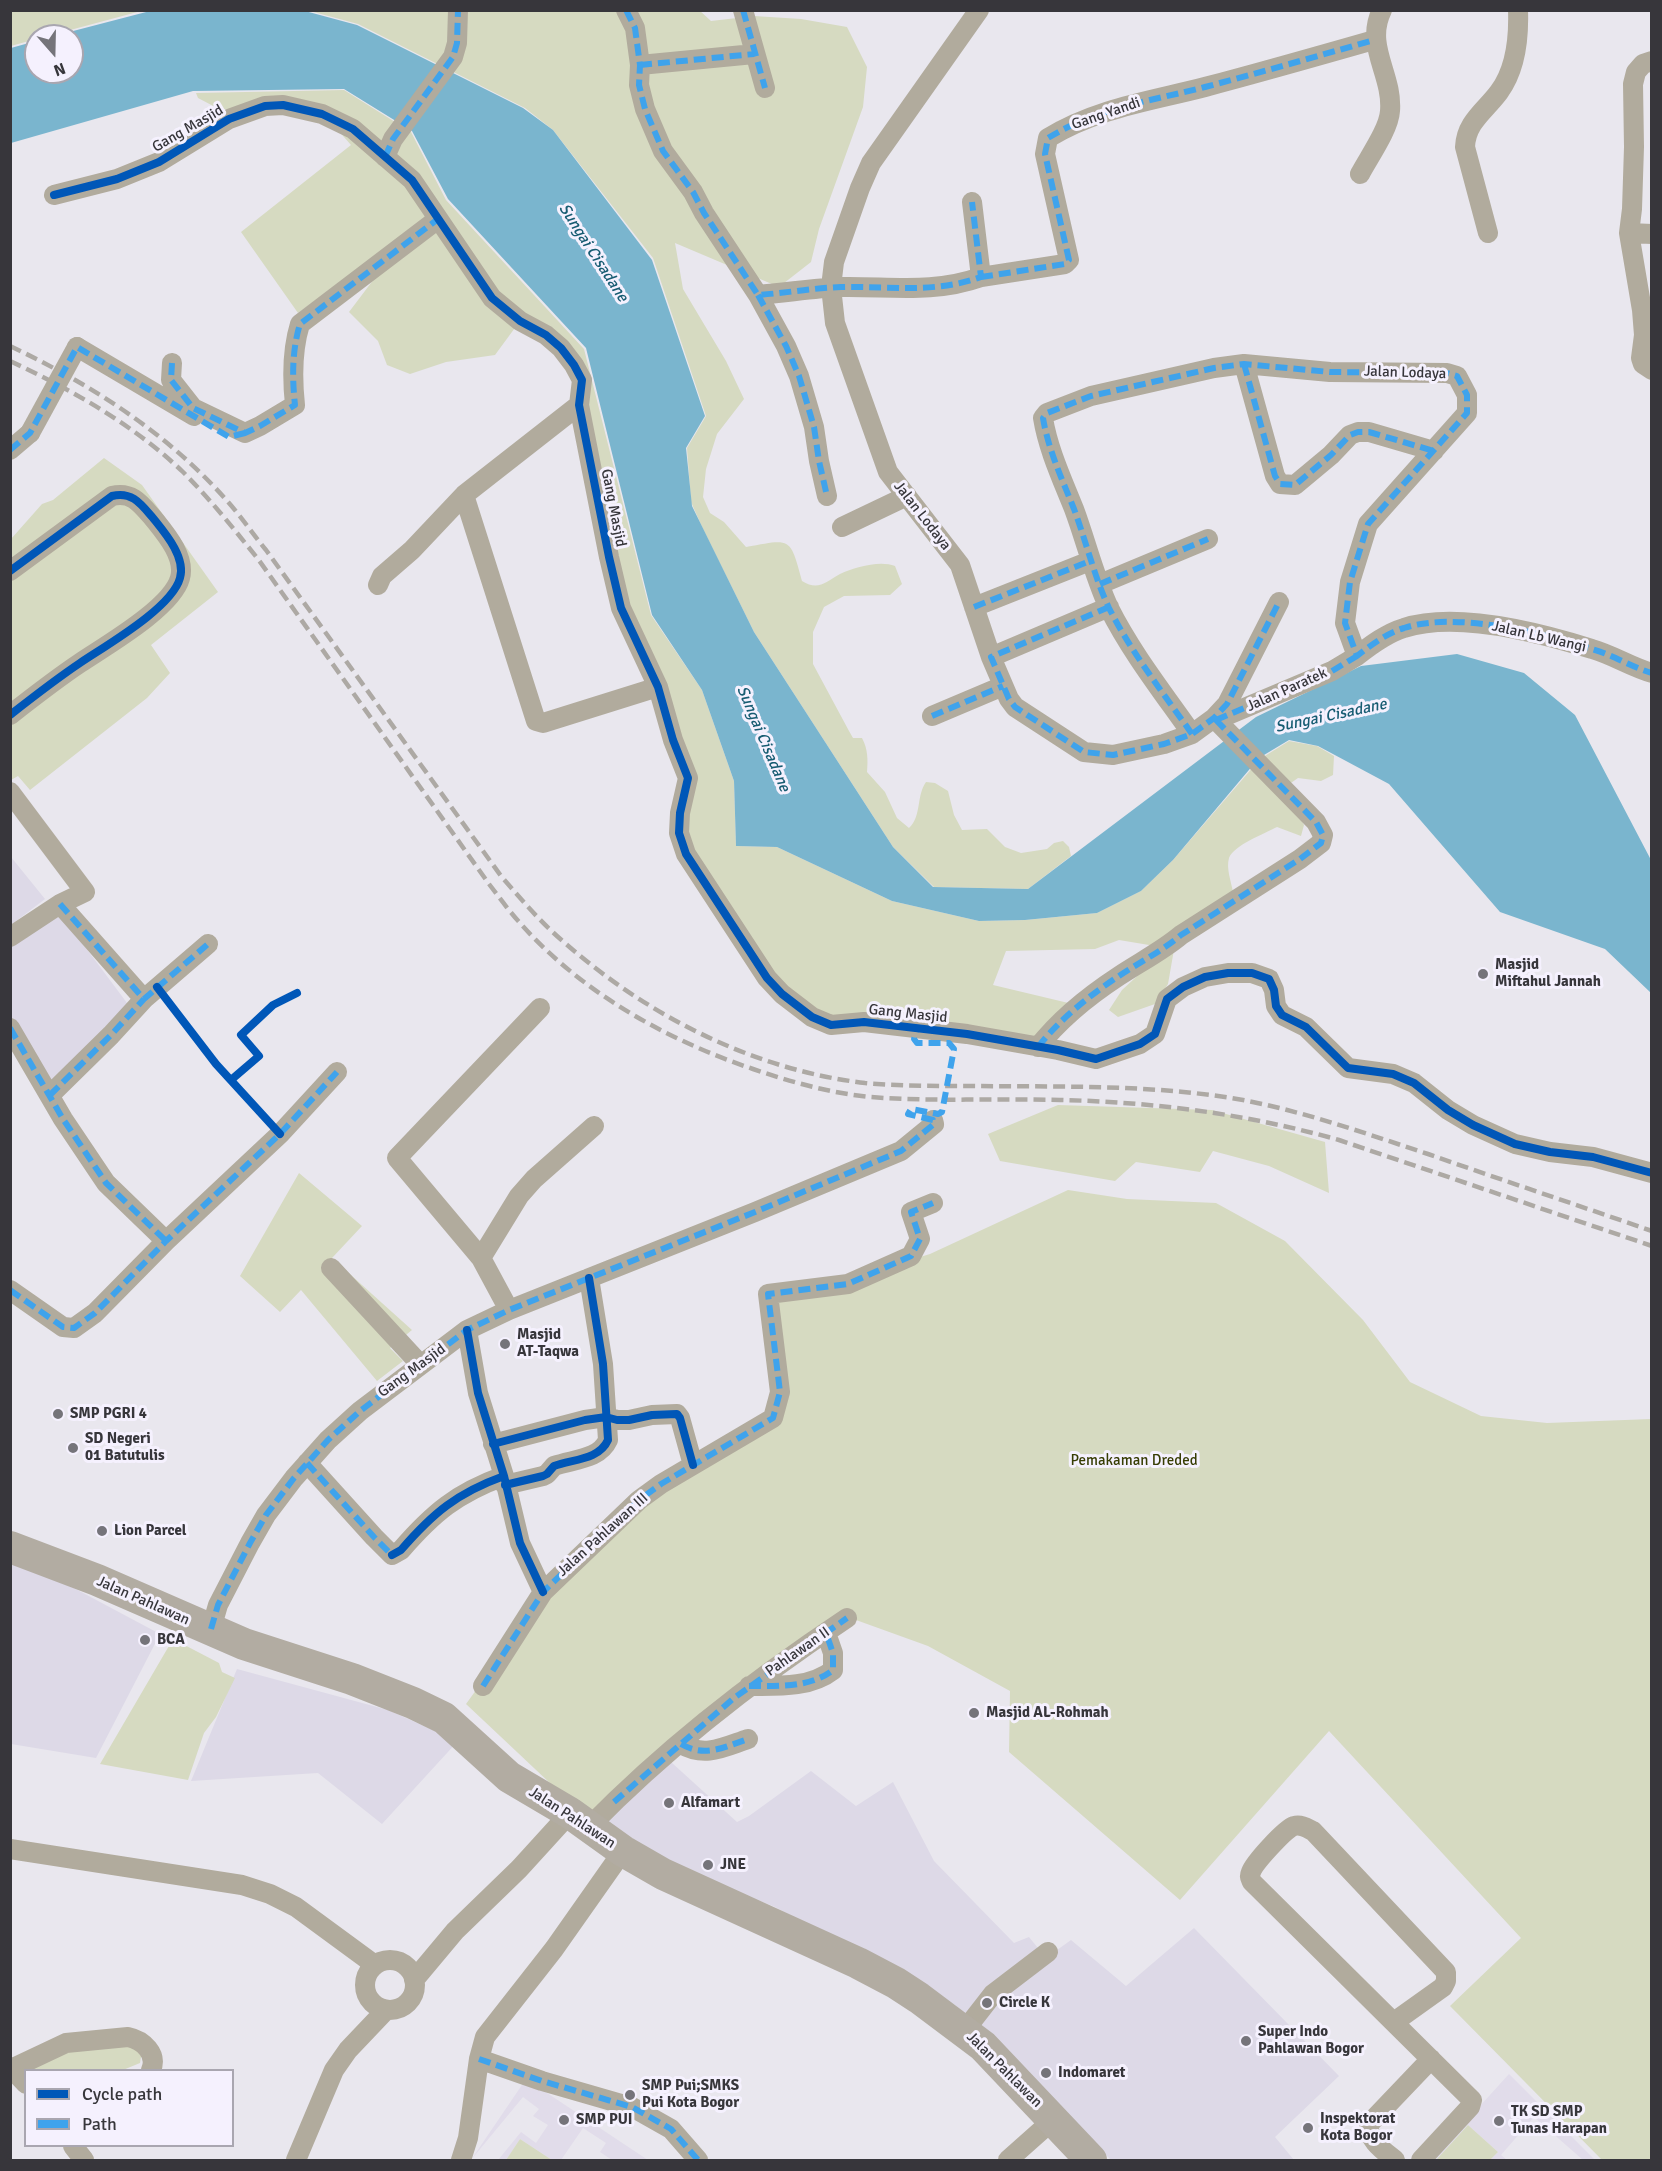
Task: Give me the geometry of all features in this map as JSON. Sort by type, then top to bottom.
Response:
[{"type":"main road","name":"Jalan Pahlawan","points":[[10,1546],[52,1561],[263,1651],[352,1679],[444,1718],[509,1777],[580,1820],[623,1851],[663,1874],[795,1933],[896,1983],[965,2030],[1091,2160]]},
{"type":"street","points":[[389,148],[453,57],[458,43],[458,10]]},
{"type":"street","points":[[626,10],[635,28],[640,65],[639,85],[645,109],[663,151],[693,192],[704,213],[758,295],[786,346],[799,376],[814,427],[827,496]]},
{"type":"street","points":[[743,10],[765,88]]},
{"type":"street","name":"Jalan Lodaya","points":[[979,10],[871,164],[860,188],[834,262],[831,287],[835,323],[888,472],[960,565],[991,657],[1009,699],[1015,706],[1084,752],[1113,755],[1164,744],[1220,724],[1227,704],[1279,602]]},
{"type":"street","points":[[1360,174],[1390,112],[1384,69],[1374,40],[1377,20],[1382,10]]},
{"type":"street","points":[[1488,234],[1465,147],[1466,137],[1470,125],[1500,91],[1515,60],[1518,10]]},
{"type":"street","name":"Gang Yandi","points":[[981,277],[1065,264],[1069,260],[1045,154],[1048,138],[1064,128],[1116,108],[1202,88],[1374,40]]},
{"type":"street","points":[[640,65],[754,54]]},
{"type":"street","points":[[1652,61],[1643,64],[1636,72],[1633,84],[1643,146],[1629,233],[1647,310],[1641,358],[1646,367],[1652,370]]},
{"type":"street","name":"Gang Masjid","points":[[54,195],[117,179],[159,162],[229,119],[265,106],[283,105],[322,114],[389,148],[492,298],[520,321],[546,335],[561,348],[582,380],[579,405],[621,608],[658,687],[673,740],[688,778],[680,813],[679,833],[686,854],[767,978],[782,994],[812,1017],[831,1025],[864,1022],[967,1034],[1096,1059],[1140,1044],[1155,1034],[1167,999],[1183,987],[1205,977],[1228,973],[1252,973],[1269,979],[1274,990],[1276,1006],[1282,1015],[1306,1027],[1347,1068],[1393,1074],[1414,1083],[1448,1110],[1473,1125],[1515,1144],[1550,1152],[1593,1157],[1652,1173]]},
{"type":"street","points":[[758,295],[831,287],[936,288],[981,277],[972,202]]},
{"type":"street","points":[[10,450],[30,434],[77,347],[229,437],[260,426],[295,405],[292,381],[295,340],[300,324],[438,219]]},
{"type":"street","points":[[1629,233],[1652,234]]},
{"type":"street","points":[[172,363],[171,380],[193,408],[244,433]]},
{"type":"street","points":[[1244,364],[1275,476],[1280,484],[1295,485],[1331,455],[1350,435],[1358,432],[1369,432],[1434,451]]},
{"type":"street","name":"Jalan Lodaya","points":[[1090,561],[1079,524],[1050,448],[1043,421],[1047,413],[1091,396],[1215,368],[1244,364],[1330,372],[1441,372],[1457,376],[1467,395],[1467,413],[1368,524],[1350,582],[1345,623],[1357,656]]},
{"type":"street","points":[[378,585],[382,576],[412,550],[465,495],[579,405]]},
{"type":"street","points":[[10,571],[112,496],[119,494],[129,495],[139,502],[162,529],[180,559],[181,577],[168,597],[148,617],[10,715]]},
{"type":"street","points":[[465,495],[536,721],[543,723],[658,687]]},
{"type":"street","points":[[842,527],[907,496]]},
{"type":"street","points":[[1100,584],[1208,539]]},
{"type":"street","points":[[974,607],[1090,561],[1109,607],[1146,667],[1192,734]]},
{"type":"street","points":[[991,657],[1109,607]]},
{"type":"street","name":"Jalan Lb Wangi","points":[[1357,656],[1377,641],[1402,628],[1426,623],[1470,623],[1516,628],[1592,649],[1652,673]]},
{"type":"street","name":"Jalan Paratek","points":[[1220,724],[1332,671],[1357,656]]},
{"type":"street","points":[[932,716],[1003,686]]},
{"type":"street","points":[[1038,1047],[1052,1030],[1118,977],[1166,948],[1181,935],[1300,859],[1321,843],[1323,835],[1316,822],[1220,724]]},
{"type":"street","points":[[10,792],[85,892],[60,904],[10,937]]},
{"type":"street","points":[[60,904],[144,999]]},
{"type":"street","points":[[50,1095],[144,999],[208,944]]},
{"type":"street","points":[[509,1310],[481,1258],[397,1158],[540,1008]]},
{"type":"street","points":[[10,1028],[63,1119],[106,1183],[166,1241]]},
{"type":"street","points":[[10,1290],[63,1327],[74,1328],[95,1313],[166,1241],[280,1134],[337,1072]]},
{"type":"street","name":"Gang Masjid","points":[[211,1629],[222,1597],[259,1527],[274,1503],[307,1463],[360,1411],[467,1330],[509,1310],[902,1151],[934,1124],[933,1120]]},
{"type":"street","points":[[481,1258],[519,1196],[534,1179],[594,1126]]},
{"type":"street","name":"Jalan Pahlawan III","points":[[483,1686],[543,1592],[639,1500],[693,1465],[774,1418],[780,1392],[768,1294],[848,1284],[911,1256],[920,1239],[910,1212],[933,1203]]},
{"type":"street","points":[[331,1268],[420,1364]]},
{"type":"street","points":[[307,1463],[392,1555],[401,1550],[443,1506],[476,1486],[504,1480],[543,1476],[548,1474],[554,1466],[597,1454],[605,1448],[608,1440],[603,1364],[589,1278]]},
{"type":"street","points":[[467,1330],[478,1393],[520,1543],[543,1592]]},
{"type":"street","points":[[493,1444],[561,1425],[606,1418],[630,1420],[652,1415],[677,1414],[693,1465]]},
{"type":"street","name":"Pahlawan II","points":[[414,1980],[455,1931],[519,1869],[580,1820],[614,1802],[749,1686],[847,1618]]},
{"type":"street","points":[[749,1686],[809,1683],[827,1675],[833,1670],[833,1653],[826,1633]]},
{"type":"street","points":[[681,1744],[692,1750],[712,1751],[748,1739]]},
{"type":"street","points":[[1394,2022],[1443,1987],[1446,1972],[1313,1831],[1300,1826],[1291,1828],[1253,1868],[1250,1876],[1252,1882],[1472,2100],[1472,2104],[1421,2160]]},
{"type":"street","points":[[10,1849],[242,1885],[270,1894],[296,1907],[375,1965]]},
{"type":"street","points":[[461,2160],[468,2138],[479,2059],[485,2037],[554,1949],[623,1851]]},
{"type":"street","points":[[965,2030],[993,1994],[1048,1952]]},
{"type":"street","points":[[384,1961],[393,1961],[403,1964],[410,1971],[414,1980],[414,1989],[405,2005],[387,2010],[372,2002],[365,1988],[369,1971],[375,1965],[384,1961]]},
{"type":"street","points":[[296,2160],[334,2070],[348,2050],[387,2010]]},
{"type":"street","points":[[24,2082],[12,2067],[66,2043],[128,2037],[144,2044],[148,2049],[153,2061],[152,2069]]},
{"type":"street","points":[[479,2059],[542,2081],[632,2107],[670,2129],[698,2160]]},
{"type":"street","points":[[1395,2160],[1372,2139],[1369,2134],[1369,2124],[1431,2059]]},
{"type":"street","points":[[1008,2160],[1053,2120]]},
{"type":"street","points":[[74,2147],[84,2160]]},
{"type":"shaded area","points":[[11,857],[45,899],[10,925]]},
{"type":"shaded area","points":[[59,912],[133,1011],[51,1082],[11,1016],[11,946]]},
{"type":"shaded area","points":[[10,1554],[160,1634],[96,1758],[11,1744]]},
{"type":"shaded area","points":[[237,1669],[388,1710],[458,1741],[382,1824],[318,1773],[191,1781]]},
{"type":"shaded area","points":[[671,1762],[737,1822],[749,1816],[811,1771],[856,1806],[893,1782],[934,1861],[1014,1943],[1029,1937],[1046,1958],[1071,1940],[1126,1986],[1194,1928],[1339,2076],[1275,2137],[1294,2160],[1111,2160],[955,2005],[775,1907],[630,1848],[604,1821]]},
{"type":"shaded area","name":"TK SD SMP Tunas Harapan","points":[[1509,2074],[1595,2160],[1583,2160],[1534,2117],[1501,2155],[1507,2160],[1490,2160],[1498,2152],[1468,2125],[1436,2160],[1431,2160]]},
{"type":"shaded area","name":"SMP PUI","points":[[526,2079],[648,2160],[612,2160],[600,2152],[606,2143],[583,2128],[561,2160],[552,2160],[520,2139],[506,2160],[498,2160],[521,2132],[536,2143],[548,2125],[533,2116],[539,2109],[523,2097],[471,2160]]},
{"type":"green space","points":[[11,10],[141,10],[84,26],[84,24],[24,24],[24,42],[11,46]]},
{"type":"green space","points":[[699,10],[711,21],[754,16],[801,19],[847,27],[867,67],[863,107],[819,229],[811,262],[779,287],[675,243],[683,289],[726,361],[744,399],[717,434],[706,469],[703,497],[710,513],[724,522],[746,547],[780,542],[791,548],[802,581],[808,584],[822,584],[846,571],[868,565],[895,566],[902,584],[890,595],[844,596],[824,607],[813,632],[813,664],[853,738],[862,738],[867,755],[867,772],[885,792],[897,818],[909,828],[916,818],[921,793],[926,782],[935,783],[948,791],[954,815],[962,830],[987,829],[1005,847],[1021,853],[1047,849],[1054,843],[1063,841],[1069,847],[1071,856],[1028,889],[934,887],[893,847],[754,632],[691,502],[687,448],[706,416],[653,258],[553,130],[525,108],[358,24],[310,11]]},
{"type":"green space","points":[[344,90],[411,132],[446,200],[584,349],[651,615],[702,690],[734,781],[736,846],[777,847],[892,901],[979,921],[1025,920],[1097,913],[1141,891],[1173,860],[1260,759],[1289,741],[1317,746],[1334,756],[1333,775],[1321,781],[1298,778],[1288,785],[1289,795],[1304,825],[1301,836],[1277,827],[1243,844],[1232,853],[1228,866],[1233,892],[1176,938],[1168,984],[1155,1004],[1118,1017],[1109,1010],[1122,990],[1147,967],[1155,946],[1119,940],[1095,949],[1006,951],[993,985],[1081,1006],[1038,1047],[831,1025],[782,994],[686,854],[688,778],[621,608],[582,380],[520,321],[495,355],[446,362],[410,374],[387,365],[378,341],[349,312],[377,275],[387,249],[298,313],[241,232],[351,145],[322,112],[219,109],[198,98],[196,93]]},
{"type":"green space","points":[[104,458],[142,485],[218,592],[151,645],[170,673],[147,698],[30,790],[18,776],[11,780],[11,539],[42,504],[53,500]]},
{"type":"green space","points":[[1058,1105],[1212,1110],[1325,1142],[1329,1193],[1269,1166],[1213,1151],[1200,1172],[1136,1162],[1115,1181],[1000,1161],[988,1134]]},
{"type":"green space","points":[[299,1173],[362,1226],[332,1258],[412,1330],[390,1348],[403,1361],[377,1381],[301,1290],[280,1312],[240,1276]]},
{"type":"green space","name":"Pemakaman Dreded","points":[[1068,1190],[1127,1199],[1216,1203],[1285,1241],[1363,1320],[1410,1382],[1481,1416],[1547,1423],[1651,1419],[1651,2160],[1602,2160],[1450,2006],[1521,1938],[1329,1731],[1180,1900],[1009,1752],[1010,1691],[928,1646],[856,1620],[586,1817],[466,1704],[570,1560],[672,1471],[774,1417],[763,1293],[851,1278],[930,1254]]},
{"type":"green space","points":[[173,1639],[219,1663],[222,1672],[235,1678],[216,1717],[204,1733],[188,1780],[100,1764]]},
{"type":"green space","points":[[124,2045],[142,2051],[140,2063],[125,2069],[33,2069],[42,2060],[58,2053]]},
{"type":"green space","points":[[1468,2125],[1498,2152],[1490,2160],[1436,2160]]},
{"type":"green space","points":[[520,2139],[552,2160],[506,2160]]},
{"type":"water","name":"Sungai Cisadane","points":[[150,11],[305,11],[357,25],[523,108],[553,130],[652,260],[705,416],[686,448],[692,506],[754,632],[893,847],[933,887],[1028,889],[1256,717],[1361,666],[1457,654],[1524,673],[1575,715],[1651,860],[1651,993],[1605,949],[1500,912],[1389,784],[1318,746],[1289,740],[1259,758],[1173,860],[1141,891],[1097,913],[1025,920],[979,921],[892,901],[777,847],[736,846],[734,781],[702,690],[652,615],[586,348],[448,199],[412,131],[344,89],[193,91],[11,143],[11,48],[24,44],[24,84],[84,84],[84,28]]},
{"type":"railway","points":[[10,346],[70,377],[128,413],[155,433],[206,478],[266,550],[501,876],[539,919],[565,943],[631,994],[704,1036],[783,1066],[865,1083],[918,1086],[1141,1089],[1243,1100],[1359,1131],[1652,1231]]},
{"type":"railway","points":[[10,361],[79,396],[123,424],[164,455],[193,482],[258,559],[489,884],[516,918],[570,971],[598,992],[658,1029],[753,1069],[840,1093],[917,1099],[1131,1103],[1201,1111],[1270,1123],[1339,1140],[1652,1246]]},
{"type":"marked path","points":[[385,157],[393,139],[453,57],[457,43],[458,10]]},
{"type":"marked path","points":[[626,10],[635,28],[640,65],[639,85],[645,109],[663,151],[693,192],[704,213],[758,295],[820,288],[946,286],[981,277],[972,202]]},
{"type":"marked path","points":[[743,10],[765,88]]},
{"type":"marked path","points":[[981,277],[1065,264],[1069,260],[1045,154],[1048,138],[1105,112],[1374,40]]},
{"type":"marked path","points":[[640,65],[754,54]]},
{"type":"marked path","points":[[172,363],[171,380],[193,408],[245,433],[260,426],[295,405],[293,364],[300,324],[438,219]]},
{"type":"marked path","points":[[758,295],[786,346],[799,376],[814,427],[827,496]]},
{"type":"marked path","points":[[10,450],[30,433],[77,347],[229,437],[245,433]]},
{"type":"marked path","points":[[1244,364],[1275,476],[1280,484],[1295,485],[1331,455],[1350,435],[1358,432],[1369,432],[1434,451]]},
{"type":"marked path","points":[[1192,734],[1138,657],[1109,608],[1052,453],[1043,418],[1047,413],[1091,396],[1214,368],[1244,364],[1330,372],[1447,373],[1457,376],[1467,395],[1467,413],[1368,524],[1350,582],[1345,623],[1357,656],[1385,636],[1404,628],[1425,623],[1473,623],[1524,631],[1571,643],[1652,673]]},
{"type":"marked path","points":[[1100,584],[1208,539]]},
{"type":"marked path","points":[[974,607],[1090,561]]},
{"type":"marked path","points":[[1109,607],[991,657],[1009,699],[1015,707],[1084,752],[1113,755],[1164,744],[1192,734],[1214,718],[1227,704],[1279,602]]},
{"type":"marked path","points":[[1216,720],[1332,671],[1357,656]]},
{"type":"marked path","points":[[932,716],[1003,686]]},
{"type":"marked path","points":[[1038,1047],[1065,1018],[1097,991],[1321,843],[1323,835],[1316,822],[1214,718]]},
{"type":"marked path","points":[[60,904],[144,999],[208,944]]},
{"type":"marked path","points":[[50,1095],[144,999]]},
{"type":"marked path","points":[[10,1028],[63,1119],[106,1183],[166,1241]]},
{"type":"marked path","points":[[211,1629],[218,1605],[250,1543],[266,1515],[294,1478],[328,1440],[360,1411],[467,1330],[509,1310],[901,1151],[934,1124],[933,1120],[908,1114],[911,1109],[938,1114],[942,1112],[954,1049],[949,1043],[917,1043],[914,1039],[917,1028]]},
{"type":"marked path","points":[[10,1290],[63,1327],[74,1328],[95,1313],[166,1241],[280,1134],[337,1072]]},
{"type":"marked path","points":[[483,1686],[543,1592],[639,1500],[661,1484],[773,1418],[780,1392],[768,1294],[848,1284],[911,1256],[920,1239],[911,1212],[933,1203]]},
{"type":"marked path","points":[[307,1463],[374,1537],[392,1555],[396,1553]]},
{"type":"marked path","points":[[614,1802],[734,1698],[847,1618]]},
{"type":"marked path","points":[[749,1686],[804,1683],[833,1670],[833,1653],[826,1633]]},
{"type":"marked path","points":[[681,1744],[706,1751],[748,1739]]},
{"type":"marked path","points":[[479,2059],[542,2081],[632,2107],[671,2129],[698,2160]]},
{"type":"cycle path","points":[[54,195],[117,179],[159,162],[229,119],[265,106],[283,105],[322,114],[353,129],[412,180],[492,298],[520,321],[546,335],[561,348],[582,380],[579,405],[621,608],[658,687],[673,740],[688,778],[680,813],[679,833],[686,854],[767,978],[782,994],[812,1017],[831,1025],[864,1022],[967,1034],[1096,1059],[1140,1044],[1155,1034],[1167,999],[1183,987],[1205,977],[1228,973],[1252,973],[1269,979],[1274,990],[1276,1006],[1282,1015],[1306,1027],[1348,1068],[1393,1074],[1414,1083],[1448,1110],[1473,1125],[1515,1144],[1550,1152],[1593,1157],[1652,1173]]},
{"type":"cycle path","points":[[10,571],[112,496],[119,495],[136,500],[153,518],[173,546],[181,570],[174,590],[165,602],[151,614],[121,637],[62,675],[10,715]]},
{"type":"cycle path","points":[[157,987],[216,1064],[280,1134]]},
{"type":"cycle path","points":[[231,1080],[259,1056],[241,1035],[273,1005],[297,993]]},
{"type":"cycle path","points":[[505,1485],[543,1476],[554,1466],[592,1455],[604,1447],[608,1440],[603,1364],[589,1278]]},
{"type":"cycle path","points":[[467,1330],[478,1393],[504,1476],[520,1543],[543,1592]]},
{"type":"cycle path","points":[[493,1444],[585,1420],[606,1417],[629,1420],[652,1415],[677,1414],[693,1465]]},
{"type":"cycle path","points":[[392,1555],[401,1550],[424,1525],[459,1497],[504,1476]]},
{"type":"place","name":"Masjid Miftahul Jannah","points":[[1483,974]]},
{"type":"place","name":"Masjid AT-Taqwa","points":[[505,1344]]},
{"type":"place","name":"SMP PGRI 4","points":[[58,1414]]},
{"type":"place","name":"SD Negeri 01 Batutulis","points":[[73,1448]]},
{"type":"place","name":"Lion Parcel","points":[[102,1531]]},
{"type":"place","name":"BCA","points":[[145,1640]]},
{"type":"place","name":"Masjid AL-Rohmah","points":[[974,1713]]},
{"type":"place","name":"Alfamart","points":[[669,1803]]},
{"type":"place","name":"JNE","points":[[708,1865]]},
{"type":"place","name":"Circle K","points":[[987,2003]]},
{"type":"place","name":"Super Indo Pahlawan Bogor","points":[[1246,2041]]},
{"type":"place","name":"Indomaret","points":[[1046,2073]]},
{"type":"place","name":"SMP Pui;SMKS Pui Kota Bogor","points":[[630,2095]]},
{"type":"place","name":"SMP PUI","points":[[564,2120]]},
{"type":"place","name":"TK SD SMP Tunas Harapan","points":[[1499,2121]]},
{"type":"place","name":"Inspektorat Kota Bogor","points":[[1308,2128]]}]
